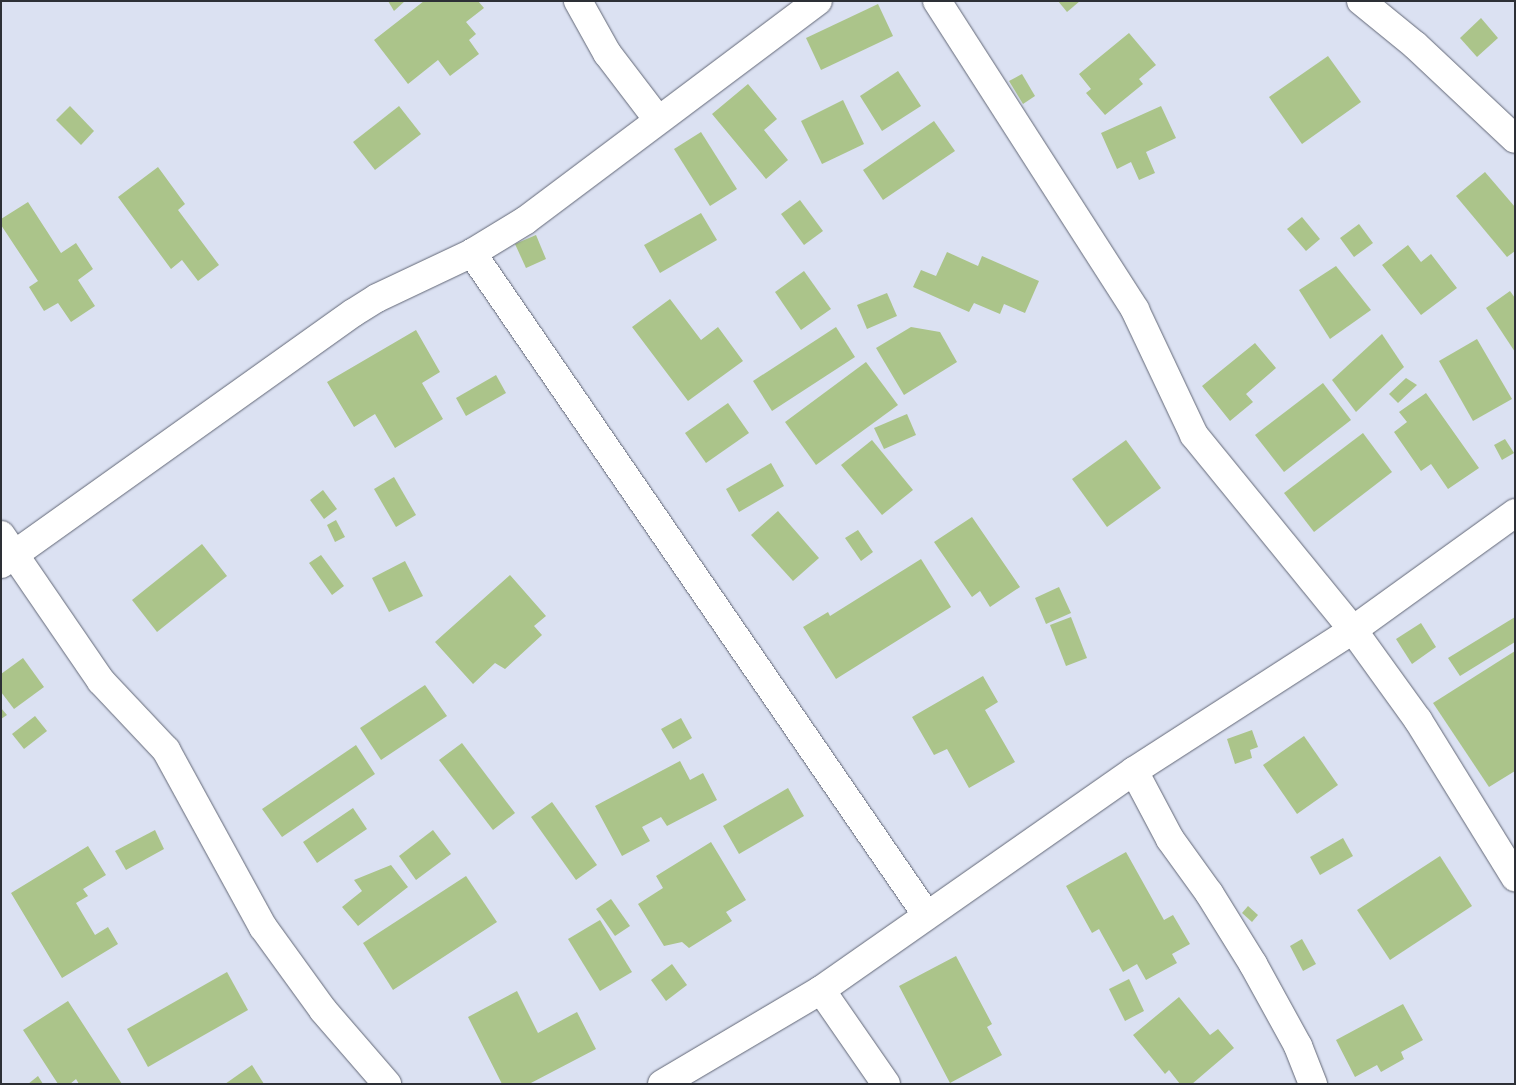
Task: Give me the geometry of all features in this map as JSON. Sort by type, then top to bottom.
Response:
[{"type":"street","points":[[578,1],[607,53],[658,120]]},
{"type":"street","points":[[387,1084],[323,1010],[263,927],[166,750],[101,681],[6,551],[353,313],[377,298],[472,253],[571,189],[658,120],[818,1]]},
{"type":"street","points":[[937,1],[1135,310],[1194,435],[1354,630],[1418,720],[1515,877]]},
{"type":"street","points":[[1361,1],[1415,45],[1515,139]]},
{"type":"street","points":[[472,253],[926,914]]},
{"type":"street","points":[[662,1084],[821,990],[926,914],[1134,771],[1354,630],[1515,513]]},
{"type":"street","points":[[1134,771],[1170,839],[1209,893],[1253,964],[1298,1046],[1314,1084]]},
{"type":"street","points":[[821,990],[886,1084]]},
{"type":"building","points":[[388,1],[405,1],[394,11]]},
{"type":"building","points":[[424,1],[478,1],[484,8],[466,22],[476,34],[469,40],[479,54],[450,76],[438,60],[408,84],[374,40]]},
{"type":"building","points":[[1058,1],[1080,1],[1067,12]]},
{"type":"building","points":[[878,4],[893,36],[821,70],[806,38]]},
{"type":"building","points":[[1481,18],[1498,38],[1477,57],[1460,38]]},
{"type":"building","points":[[1129,33],[1156,65],[1139,79],[1143,84],[1105,115],[1086,93],[1091,89],[1079,74]]},
{"type":"building","points":[[1328,56],[1361,102],[1302,144],[1269,97]]},
{"type":"building","points":[[898,71],[921,106],[882,131],[860,96]]},
{"type":"building","points":[[1022,74],[1035,96],[1023,104],[1009,81]]},
{"type":"building","points":[[748,84],[777,119],[764,130],[788,160],[766,179],[712,114]]},
{"type":"building","points":[[843,100],[864,144],[822,164],[801,121]]},
{"type":"building","points":[[70,106],[94,131],[81,145],[56,120]]},
{"type":"building","points":[[399,106],[421,134],[375,170],[353,142]]},
{"type":"building","points":[[1161,106],[1176,138],[1146,152],[1155,173],[1139,180],[1131,162],[1117,169],[1101,133]]},
{"type":"building","points":[[934,121],[955,151],[883,200],[863,170]]},
{"type":"building","points":[[701,132],[737,189],[710,206],[674,149]]},
{"type":"building","points":[[158,167],[185,204],[178,210],[219,265],[198,281],[182,260],[171,269],[118,197]]},
{"type":"building","points":[[1485,172],[1515,207],[1515,251],[1507,257],[1456,196]]},
{"type":"building","points":[[800,200],[823,231],[804,245],[781,214]]},
{"type":"building","points":[[28,202],[61,253],[76,243],[93,269],[78,280],[95,306],[71,322],[58,303],[44,311],[29,287],[38,281],[1,225],[1,219]]},
{"type":"building","points":[[701,213],[717,240],[660,273],[644,245]]},
{"type":"building","points":[[1302,217],[1320,239],[1306,251],[1287,229]]},
{"type":"building","points":[[1359,224],[1373,243],[1354,257],[1340,238]]},
{"type":"building","points":[[536,235],[546,259],[526,268],[515,244]]},
{"type":"building","points":[[1408,245],[1421,262],[1431,254],[1457,288],[1421,315],[1382,265]]},
{"type":"building","points":[[947,252],[978,266],[982,256],[1039,281],[1025,313],[1004,304],[1000,314],[974,303],[969,312],[913,287],[921,270],[936,276]]},
{"type":"building","points":[[1336,266],[1371,310],[1330,339],[1299,290]]},
{"type":"building","points":[[804,271],[831,309],[801,330],[775,292]]},
{"type":"building","points":[[1510,291],[1515,298],[1515,352],[1486,308]]},
{"type":"building","points":[[887,293],[897,316],[867,329],[857,305]]},
{"type":"building","points":[[670,299],[701,340],[718,327],[743,361],[688,401],[632,327]]},
{"type":"building","points":[[836,327],[855,357],[772,411],[753,381]]},
{"type":"building","points":[[911,327],[940,332],[957,362],[904,395],[876,348]]},
{"type":"building","points":[[416,330],[440,372],[422,383],[443,419],[395,448],[375,414],[354,427],[327,382]]},
{"type":"building","points":[[1382,334],[1404,367],[1356,412],[1332,380]]},
{"type":"building","points":[[1477,339],[1512,399],[1473,421],[1439,361]]},
{"type":"building","points":[[1255,343],[1276,368],[1246,394],[1253,402],[1230,421],[1202,386]]},
{"type":"building","points":[[866,362],[898,405],[816,465],[785,422]]},
{"type":"building","points":[[496,375],[506,393],[466,416],[456,398]]},
{"type":"building","points":[[1406,378],[1417,385],[1398,403],[1389,394]]},
{"type":"building","points":[[1323,383],[1351,420],[1284,472],[1255,435]]},
{"type":"building","points":[[1426,393],[1479,468],[1448,489],[1431,464],[1421,471],[1394,432],[1407,422],[1399,412]]},
{"type":"building","points":[[728,403],[749,433],[706,463],[685,433]]},
{"type":"building","points":[[907,414],[916,435],[884,449],[874,428]]},
{"type":"building","points":[[1363,433],[1392,472],[1314,532],[1284,493]]},
{"type":"building","points":[[1505,439],[1514,453],[1502,460],[1494,445]]},
{"type":"building","points":[[872,440],[913,490],[882,515],[841,465]]},
{"type":"building","points":[[1126,440],[1161,488],[1107,527],[1072,479]]},
{"type":"building","points":[[771,463],[784,486],[739,512],[726,489]]},
{"type":"building","points":[[394,477],[416,515],[396,527],[374,489]]},
{"type":"building","points":[[323,490],[337,509],[324,519],[310,500]]},
{"type":"building","points":[[778,511],[819,558],[793,581],[751,535]]},
{"type":"building","points":[[972,517],[1020,587],[990,607],[980,591],[972,597],[934,542]]},
{"type":"building","points":[[336,520],[345,537],[335,542],[327,525]]},
{"type":"building","points":[[858,530],[873,552],[861,561],[845,538]]},
{"type":"building","points":[[202,544],[227,576],[157,632],[132,600]]},
{"type":"building","points":[[321,555],[344,586],[332,595],[309,563]]},
{"type":"building","points":[[921,559],[951,607],[836,679],[803,627],[828,612],[830,616]]},
{"type":"building","points":[[405,561],[423,596],[389,612],[372,578]]},
{"type":"building","points":[[510,575],[546,616],[534,626],[542,635],[505,669],[495,663],[473,684],[435,642]]},
{"type":"building","points":[[1059,587],[1071,613],[1046,624],[1035,598]]},
{"type":"building","points":[[1071,617],[1087,658],[1066,666],[1050,625]]},
{"type":"building","points":[[1515,617],[1515,642],[1460,676],[1448,658]]},
{"type":"building","points":[[1421,623],[1436,647],[1412,664],[1396,639]]},
{"type":"building","points":[[1515,651],[1515,771],[1489,787],[1433,703]]},
{"type":"building","points":[[23,658],[44,687],[14,709],[1,692],[1,674]]},
{"type":"building","points":[[983,676],[998,702],[985,710],[1015,762],[969,788],[947,749],[934,755],[912,717]]},
{"type":"building","points":[[425,685],[447,716],[381,760],[360,728]]},
{"type":"building","points":[[1,708],[7,715],[1,719]]},
{"type":"building","points":[[35,716],[47,731],[24,749],[12,734]]},
{"type":"building","points":[[681,718],[692,738],[673,749],[661,729]]},
{"type":"building","points":[[1252,730],[1258,747],[1250,750],[1252,758],[1235,764],[1227,739]]},
{"type":"building","points":[[1304,736],[1338,785],[1297,814],[1263,765]]},
{"type":"building","points":[[462,743],[515,813],[493,830],[439,760]]},
{"type":"building","points":[[356,745],[375,774],[282,837],[262,809]]},
{"type":"building","points":[[680,761],[690,780],[703,773],[717,800],[667,826],[661,817],[642,827],[650,841],[622,856],[595,806]]},
{"type":"building","points":[[788,788],[804,816],[739,854],[723,826]]},
{"type":"building","points":[[552,802],[597,865],[576,880],[531,817]]},
{"type":"building","points":[[353,808],[367,829],[317,863],[303,842]]},
{"type":"building","points":[[155,830],[164,849],[126,870],[115,851]]},
{"type":"building","points":[[433,830],[451,854],[416,880],[399,856]]},
{"type":"building","points":[[1343,838],[1353,856],[1320,875],[1310,857]]},
{"type":"building","points":[[711,842],[746,900],[726,912],[732,921],[689,948],[682,942],[664,946],[638,904],[663,888],[656,876]]},
{"type":"building","points":[[88,846],[106,875],[83,889],[88,896],[76,903],[95,935],[108,927],[118,944],[62,978],[11,893]]},
{"type":"building","points":[[1126,852],[1164,920],[1173,915],[1190,944],[1172,954],[1177,963],[1146,980],[1137,964],[1123,972],[1099,929],[1092,933],[1066,886]]},
{"type":"building","points":[[1440,856],[1472,906],[1390,960],[1357,910]]},
{"type":"building","points":[[391,865],[408,887],[358,926],[342,907],[362,891],[354,880]]},
{"type":"building","points":[[466,876],[497,922],[393,990],[363,943]]},
{"type":"building","points":[[611,899],[630,926],[615,936],[596,909]]},
{"type":"building","points":[[1248,906],[1258,915],[1252,922],[1242,913]]},
{"type":"building","points":[[600,920],[632,972],[600,991],[568,939]]},
{"type":"building","points":[[1302,939],[1316,964],[1303,971],[1290,946]]},
{"type":"building","points":[[956,956],[992,1024],[987,1027],[1002,1055],[950,1083],[899,986]]},
{"type":"building","points":[[672,964],[687,985],[666,1001],[651,980]]},
{"type":"building","points":[[227,972],[248,1010],[148,1067],[127,1029]]},
{"type":"building","points":[[1129,979],[1144,1011],[1125,1021],[1109,989]]},
{"type":"building","points":[[517,991],[538,1033],[577,1012],[596,1049],[529,1084],[502,1084],[468,1017]]},
{"type":"building","points":[[1179,997],[1210,1035],[1218,1029],[1234,1048],[1192,1084],[1180,1084],[1169,1070],[1165,1074],[1133,1035]]},
{"type":"building","points":[[68,1001],[122,1084],[79,1084],[76,1079],[70,1084],[58,1084],[23,1030]]},
{"type":"building","points":[[1403,1004],[1423,1040],[1401,1052],[1404,1059],[1381,1072],[1377,1065],[1355,1077],[1336,1040]]},
{"type":"building","points":[[252,1065],[264,1084],[225,1084]]},
{"type":"building","points":[[38,1076],[43,1084],[28,1084]]}]
